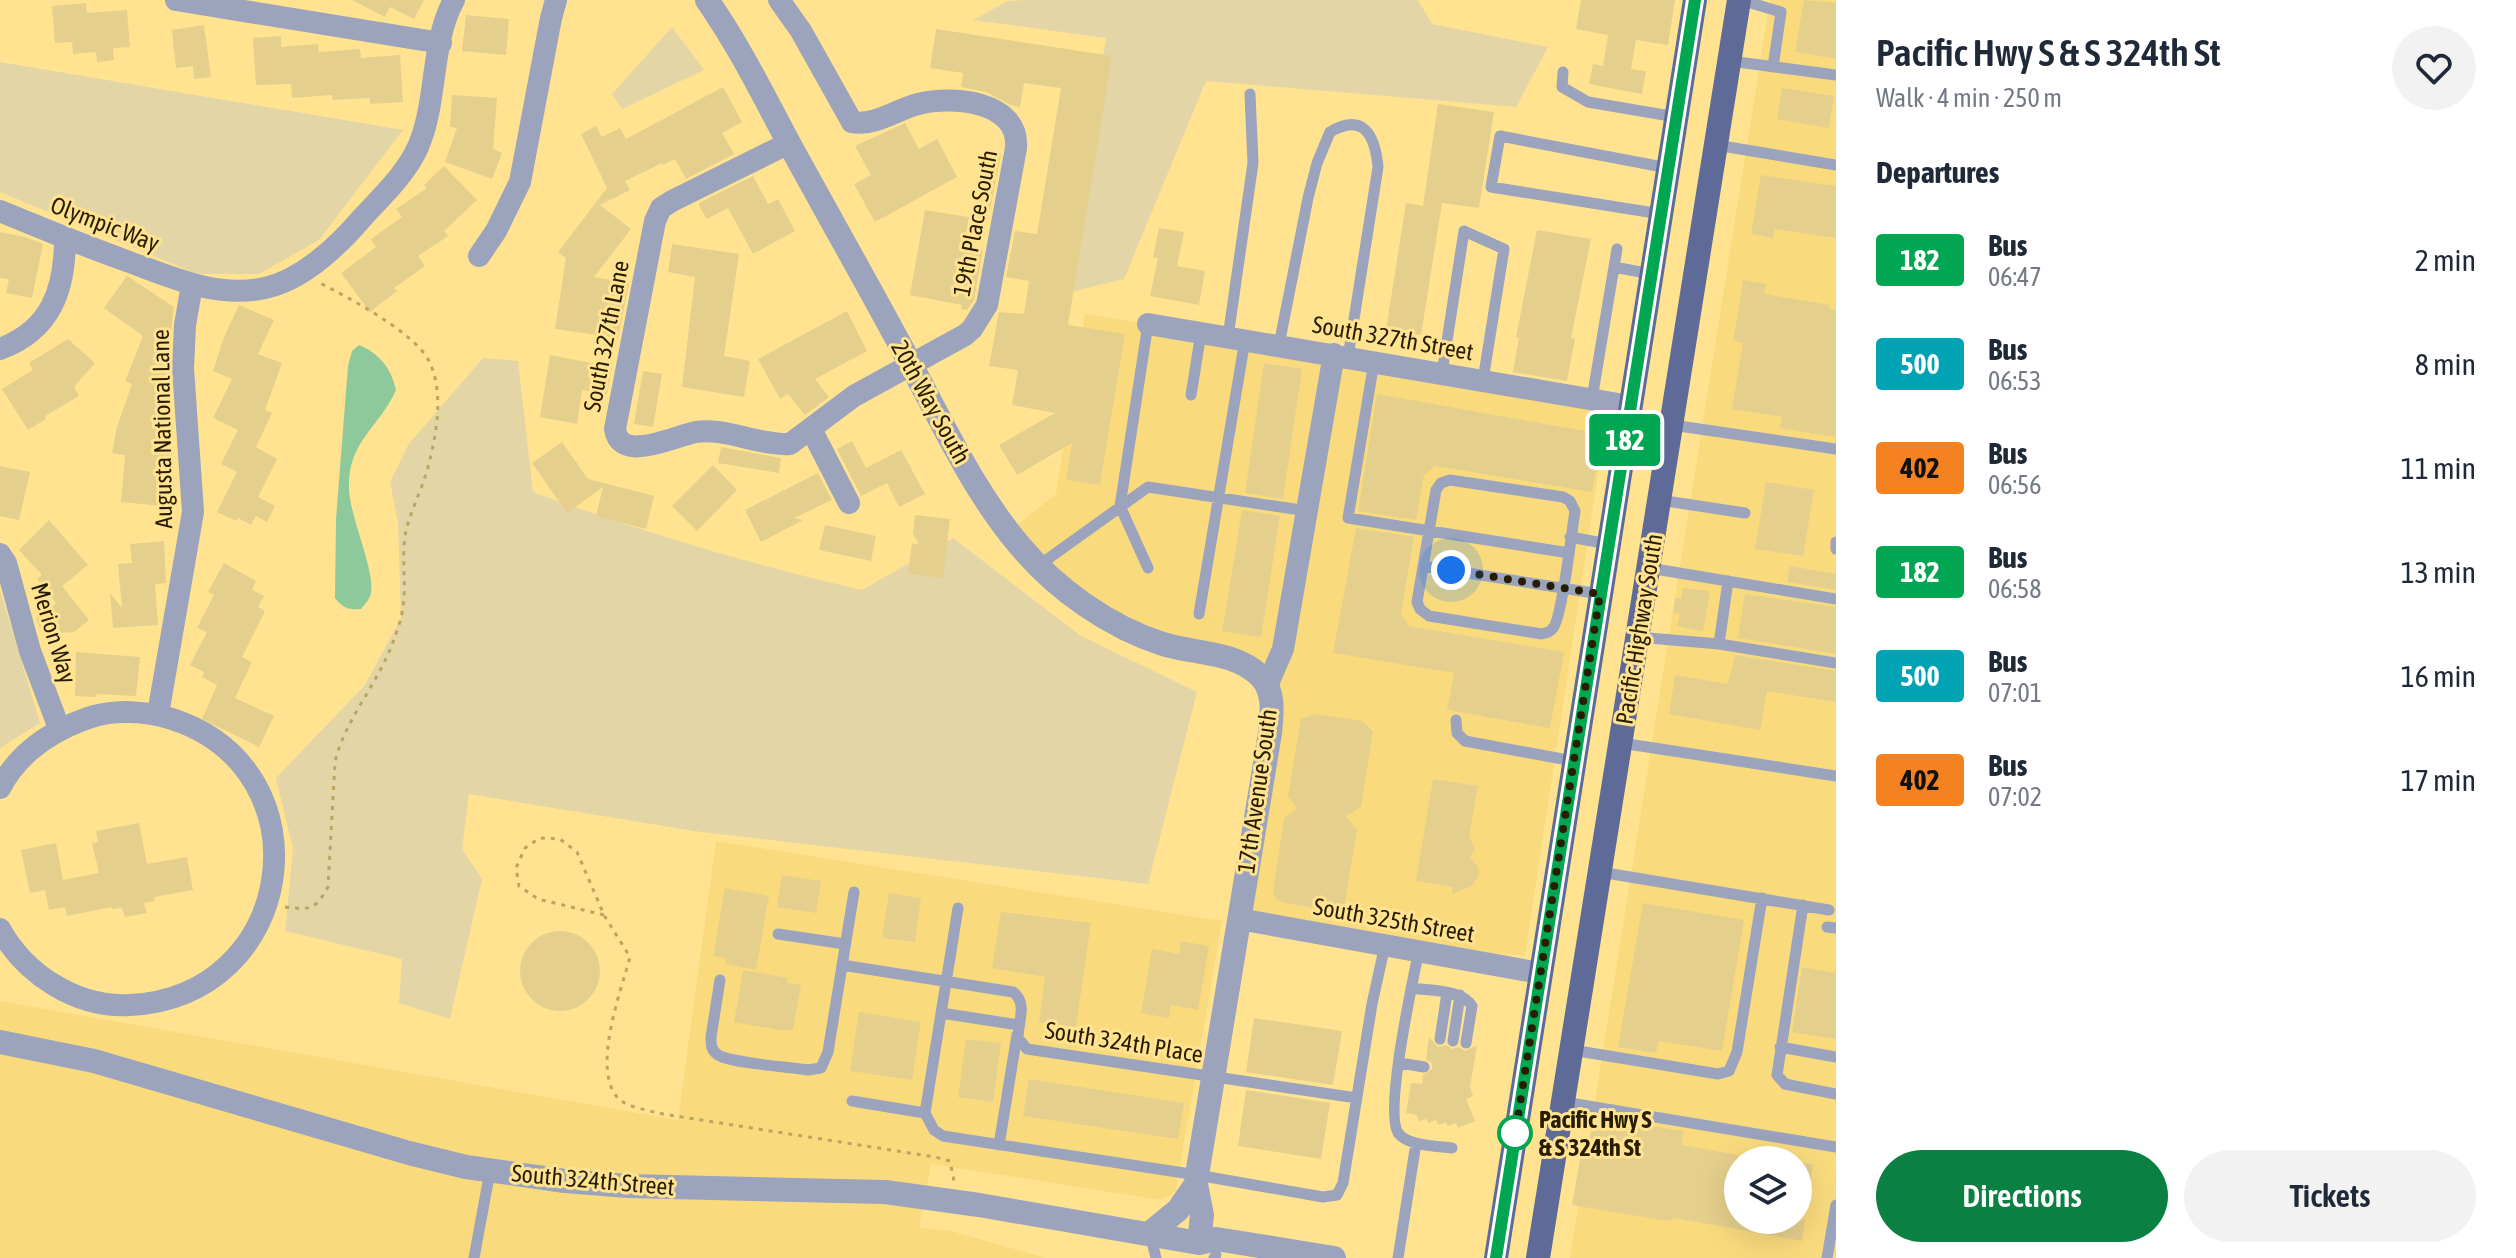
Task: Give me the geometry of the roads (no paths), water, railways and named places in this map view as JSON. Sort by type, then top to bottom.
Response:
[{"type":"main road","name":"Pacific Highway South","points":[[1496,1258],[1695,0]]},
{"type":"main road","name":"Pacific Highway South","points":[[1538,1258],[1740,0]]},
{"type":"street","points":[[176,0],[441,43]]},
{"type":"street","name":"Olympic Way","points":[[0,211],[192,285],[216,290],[251,290],[277,284],[344,239],[408,164],[423,133],[441,43],[454,0]]},
{"type":"street","points":[[479,256],[503,219],[520,182],[556,0]]},
{"type":"street","name":"20th Way South","points":[[707,0],[750,65],[955,449],[1008,532],[1038,566],[1070,593],[1121,626],[1164,645],[1241,663],[1253,670],[1267,686]]},
{"type":"street","name":"19th Place South","points":[[779,0],[801,31],[852,122],[863,123],[917,104],[947,102],[991,109],[1002,114],[1014,127],[1016,148],[985,310],[966,335],[911,365]]},
{"type":"street","name":"South 327th Lane","points":[[789,143],[672,201],[660,210],[653,229],[615,429],[619,442],[633,447],[700,431],[790,444],[854,396],[911,365]]},
{"type":"street","points":[[0,349],[34,331],[49,313],[61,287],[65,238]]},
{"type":"street","name":"Augusta National Lane","points":[[158,714],[193,512],[183,368],[185,325],[192,285]]},
{"type":"street","name":"South 327th Street","points":[[1148,324],[1630,406]]},
{"type":"street","name":"17th Avenue South","points":[[1216,1253],[1202,1215],[1197,1179],[1270,733],[1272,712],[1267,686],[1283,649],[1307,511],[1341,356]]},
{"type":"street","points":[[811,429],[849,503]]},
{"type":"street","name":"Merion Way","points":[[0,554],[6,563],[30,651],[59,728]]},
{"type":"street","points":[[0,772],[59,728],[112,713],[158,714],[204,733],[227,750],[248,774],[268,814],[274,846],[274,878],[268,904],[252,937],[236,958],[212,979],[171,999],[128,1005],[96,1002],[73,994],[48,982],[26,964],[0,929]]},
{"type":"street","points":[[0,788],[21,758]]},
{"type":"street","name":"South 325th Street","points":[[1239,919],[1540,973]]},
{"type":"street","points":[[0,962],[26,964]]},
{"type":"street","name":"South 324th Street","points":[[0,1042],[94,1061],[409,1153],[490,1171],[628,1186],[885,1192],[1150,1233],[1216,1253],[1216,1239],[1334,1258]]},
{"type":"street","name":"17th Avenue South","points":[[1150,1233],[1178,1210],[1197,1179]]},
{"type":"lane","points":[[1740,0],[1781,12],[1773,67]]},
{"type":"lane","points":[[1730,61],[1836,75]]},
{"type":"lane","points":[[1563,72],[1562,87],[1588,102],[1677,117]]},
{"type":"lane","points":[[1199,614],[1218,497],[1237,339],[1253,163],[1250,94]]},
{"type":"lane","points":[[1279,345],[1317,163],[1330,132],[1346,124],[1357,125],[1373,137],[1378,167],[1341,356]]},
{"type":"lane","points":[[1661,214],[1491,187],[1500,136],[1669,168]]},
{"type":"lane","points":[[1716,145],[1836,165]]},
{"type":"lane","points":[[1442,373],[1464,231],[1504,249],[1483,380]]},
{"type":"lane","points":[[1592,399],[1617,249]]},
{"type":"lane","points":[[1614,267],[1652,274]]},
{"type":"lane","points":[[1148,324],[1120,506],[1148,568]]},
{"type":"lane","points":[[1191,395],[1201,333]]},
{"type":"lane","points":[[1374,361],[1348,518],[1569,553]]},
{"type":"lane","points":[[1672,425],[1836,449]]},
{"type":"lane","points":[[1450,480],[1567,499],[1575,511],[1556,623],[1547,633],[1425,614],[1418,605],[1428,530],[1436,490],[1440,484],[1450,480]]},
{"type":"lane","points":[[1038,566],[1148,487],[1307,511]]},
{"type":"lane","points":[[1659,500],[1745,513]]},
{"type":"lane","points":[[1570,537],[1608,544]]},
{"type":"lane","points":[[1836,542],[1836,549]]},
{"type":"lane","points":[[1423,566],[1600,594]]},
{"type":"lane","points":[[1649,568],[1836,599]]},
{"type":"lane","points":[[1719,644],[1728,581]]},
{"type":"lane","points":[[1637,637],[1719,644],[1836,663]]},
{"type":"lane","points":[[1456,720],[1457,733],[1465,741],[1573,761]]},
{"type":"lane","points":[[1621,743],[1836,776]]},
{"type":"lane","points":[[1599,871],[1829,910]]},
{"type":"lane","points":[[720,980],[711,1037],[716,1053],[729,1058],[814,1070],[822,1066],[826,1058],[854,892]]},
{"type":"lane","points":[[1572,1050],[1718,1074],[1729,1071],[1737,1052],[1762,898]]},
{"type":"lane","points":[[1803,905],[1777,1072],[1782,1082],[1795,1087],[1836,1094]]},
{"type":"lane","points":[[958,908],[925,1113],[934,1130],[942,1136],[1323,1197],[1337,1195],[1343,1183],[1372,1004],[1385,945]]},
{"type":"lane","points":[[778,934],[845,944]]},
{"type":"lane","points":[[1419,950],[1393,1120],[1395,1129],[1402,1137],[1416,1143],[1452,1148]]},
{"type":"lane","name":"South 324th Place","points":[[842,965],[1013,992],[1021,1004],[1019,1041],[1027,1049],[1212,1078]]},
{"type":"lane","points":[[1411,988],[1460,995],[1472,1006],[1466,1043]]},
{"type":"lane","points":[[1440,1039],[1447,993]]},
{"type":"lane","points":[[1453,1041],[1460,995]]},
{"type":"lane","points":[[941,1013],[1018,1028],[999,1145]]},
{"type":"lane","points":[[1780,1047],[1836,1057]]},
{"type":"lane","points":[[1400,1063],[1424,1067]]},
{"type":"lane","points":[[1212,1078],[1357,1098]]},
{"type":"lane","points":[[852,1101],[925,1113]]},
{"type":"lane","points":[[1564,1102],[1836,1147]]},
{"type":"lane","points":[[1398,1258],[1416,1143]]},
{"type":"lane","points":[[474,1258],[490,1171]]},
{"type":"lane","points":[[1827,1258],[1836,1205]]},
{"type":"lane","points":[[1150,1233],[1156,1258]]},
{"type":"place","name":"Pacific Hwy S & S 324th St","points":[[1515,1133]]}]
